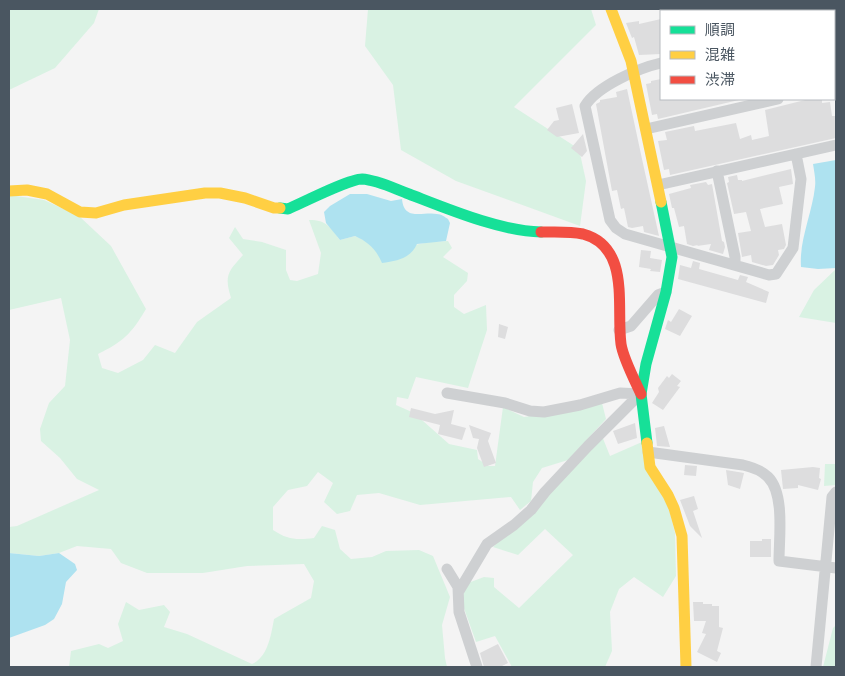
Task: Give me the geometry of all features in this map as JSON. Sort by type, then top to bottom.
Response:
[{"type":"street","points":[[613,9],[634,71],[672,257],[666,292],[646,364],[641,394],[650,467],[668,495],[682,536],[686,667]]},
{"type":"street","points":[[660,63],[634,71],[589,99],[585,106],[610,220],[616,228],[625,234],[671,248],[769,275],[776,274],[793,248],[801,178],[796,154]]},
{"type":"street","points":[[646,129],[774,100]]},
{"type":"street","points":[[658,185],[836,145]]},
{"type":"street","points":[[717,171],[735,257],[735,265]]},
{"type":"street","points":[[9,191],[27,190],[47,194],[80,212],[96,213],[124,205],[205,193],[228,195],[274,208],[288,209],[348,182],[361,179],[376,182],[516,230],[578,233],[597,241],[610,252],[617,268],[619,330],[623,353],[641,394]]},
{"type":"street","points":[[619,330],[631,326],[658,295],[666,292]]},
{"type":"street","points":[[447,393],[505,403],[530,411],[544,412],[580,405],[620,393],[641,394]]},
{"type":"street","points":[[459,591],[487,544],[531,510],[545,492],[588,446],[641,394]]},
{"type":"street","points":[[648,452],[743,465],[758,469],[769,478],[778,496],[779,561],[831,567]]},
{"type":"street","points":[[816,667],[831,567],[832,497],[836,492]]},
{"type":"street","points":[[447,570],[458,587],[459,612],[477,667]]},
{"type":"green space","points":[[9,9],[99,9],[94,23],[55,68],[9,90]]},
{"type":"green space","points":[[368,9],[591,9],[596,25],[514,107],[579,149],[586,181],[580,226],[456,181],[401,150],[393,85],[365,46]]},
{"type":"green space","points":[[9,195],[44,200],[79,216],[111,246],[146,309],[126,336],[98,354],[102,368],[118,373],[143,360],[155,345],[175,353],[197,322],[231,298],[228,284],[229,274],[243,255],[229,238],[235,227],[243,239],[262,242],[286,250],[286,270],[290,280],[297,281],[318,274],[321,253],[309,220],[315,220],[328,225],[340,240],[355,236],[367,242],[378,252],[430,242],[448,241],[452,248],[443,257],[468,273],[467,281],[454,295],[454,307],[464,314],[486,305],[487,330],[468,388],[416,377],[408,399],[397,397],[396,405],[414,413],[449,444],[477,450],[478,459],[489,466],[495,466],[503,407],[524,417],[602,403],[606,419],[568,460],[542,468],[533,482],[531,501],[520,510],[511,497],[420,505],[379,493],[357,495],[350,511],[337,514],[324,502],[333,483],[318,472],[307,486],[288,490],[273,507],[273,530],[288,537],[303,539],[314,538],[322,526],[335,530],[340,549],[351,559],[372,557],[386,551],[419,550],[433,556],[450,597],[442,625],[447,667],[69,667],[71,651],[99,644],[108,648],[123,641],[118,624],[126,602],[139,610],[164,605],[170,612],[164,627],[187,634],[252,664],[265,651],[274,619],[311,598],[314,581],[304,564],[247,566],[203,573],[147,573],[121,563],[111,549],[77,546],[59,553],[39,556],[9,553],[9,527],[17,526],[99,490],[77,479],[60,458],[41,441],[40,429],[49,403],[65,386],[70,340],[61,298],[9,310]]},
{"type":"green space","points":[[836,269],[836,323],[799,317],[814,290]]},
{"type":"green space","points":[[602,436],[610,456],[642,442],[669,509],[675,533],[676,576],[663,597],[634,577],[619,589],[610,612],[612,651],[605,667],[512,667],[495,636],[476,642],[461,600],[468,583],[484,577],[494,578],[494,587],[519,608],[573,555],[545,529],[518,555],[493,547]]},
{"type":"green space","points":[[825,464],[836,464],[836,485],[824,486]]},
{"type":"green space","points":[[836,625],[836,667],[823,667],[833,628]]},
{"type":"water","points":[[836,160],[836,268],[818,269],[801,267],[802,247],[815,187],[813,164]]},
{"type":"water","points":[[350,194],[367,194],[391,201],[402,199],[406,211],[415,214],[432,213],[443,216],[450,223],[446,241],[417,244],[407,256],[382,263],[368,243],[355,236],[340,240],[326,223],[324,212],[330,206]]},
{"type":"water","points":[[9,553],[39,556],[59,553],[75,564],[77,570],[66,582],[62,604],[54,619],[45,625],[9,638]]},
{"type":"building","points":[[660,19],[660,54],[639,55],[634,37],[632,38],[626,23],[639,21],[639,24]]},
{"type":"building","points":[[660,79],[660,100],[739,100],[658,119],[657,114],[652,115],[646,84],[651,83],[651,81]]},
{"type":"building","points":[[627,89],[659,236],[644,232],[643,226],[628,227],[624,208],[621,209],[617,190],[612,191],[596,104],[600,100],[617,97],[616,92]]},
{"type":"building","points":[[805,100],[822,100],[822,103],[830,102],[832,116],[836,116],[836,138],[670,175],[669,169],[664,170],[658,141],[667,140],[665,132],[694,126],[695,131],[736,123],[740,139],[751,135],[752,140],[769,136],[765,110]]},
{"type":"building","points":[[572,104],[579,133],[557,137],[547,130],[554,121],[559,120],[556,108]]},
{"type":"building","points":[[583,134],[587,151],[582,157],[571,148]]},
{"type":"building","points":[[791,169],[793,184],[779,187],[783,204],[760,209],[765,227],[782,224],[786,245],[784,249],[778,250],[779,255],[773,265],[766,266],[752,262],[751,255],[742,257],[738,233],[751,231],[746,212],[734,214],[727,183],[729,182],[728,177],[737,175],[738,180],[742,181]]},
{"type":"building","points":[[706,182],[708,185],[712,184],[722,241],[725,247],[723,254],[709,250],[711,244],[693,246],[687,244],[684,226],[679,227],[674,208],[672,208],[669,194],[691,188],[690,185]]},
{"type":"building","points":[[641,250],[651,251],[650,258],[662,260],[660,272],[639,267]]},
{"type":"building","points":[[693,261],[700,263],[699,269],[738,280],[740,275],[748,277],[746,282],[769,292],[766,303],[678,279],[680,265],[691,268]]},
{"type":"building","points":[[679,309],[692,316],[680,336],[665,329],[668,320],[671,322]]},
{"type":"building","points":[[499,324],[508,327],[505,339],[498,337]]},
{"type":"building","points":[[672,374],[681,381],[677,386],[680,387],[663,410],[652,403],[659,392],[658,388],[667,376],[669,378]]},
{"type":"building","points":[[411,408],[435,414],[454,410],[451,424],[466,428],[462,440],[438,434],[440,425],[409,417]]},
{"type":"building","points":[[635,423],[637,438],[618,444],[613,431]]},
{"type":"building","points":[[469,425],[491,433],[488,441],[496,463],[484,467],[477,448],[479,439],[473,438]]},
{"type":"building","points":[[664,426],[670,447],[657,446],[655,428]]},
{"type":"building","points":[[685,465],[697,466],[696,476],[684,475]]},
{"type":"building","points":[[820,468],[819,478],[821,479],[818,490],[798,485],[798,488],[783,489],[781,470]]},
{"type":"building","points":[[726,470],[744,473],[740,489],[728,485]]},
{"type":"building","points":[[694,496],[698,509],[693,511],[702,538],[690,526],[680,500]]},
{"type":"building","points":[[762,539],[771,539],[771,557],[750,557],[750,541],[762,541]]},
{"type":"building","points":[[693,602],[703,602],[703,604],[719,606],[719,627],[723,628],[717,651],[721,653],[717,662],[697,652],[706,634],[702,633],[706,621],[694,621]]},
{"type":"building","points":[[498,644],[508,663],[500,667],[484,667],[480,653]]},
{"type":"traffic: fast","points":[[280,208],[288,209],[337,187],[362,179],[380,183],[492,223],[525,231],[541,232]]},
{"type":"traffic: fast","points":[[647,443],[641,394],[646,364],[666,292],[672,257],[661,202]]},
{"type":"traffic: slow","points":[[611,9],[631,61],[661,202]]},
{"type":"traffic: slow","points":[[9,191],[27,190],[47,194],[80,212],[96,213],[124,205],[205,193],[220,193],[280,208]]},
{"type":"traffic: slow","points":[[647,443],[650,467],[668,495],[682,536],[686,667]]},
{"type":"traffic: jam","points":[[541,232],[583,234],[598,241],[608,251],[615,265],[618,280],[622,350],[641,394]]}]
